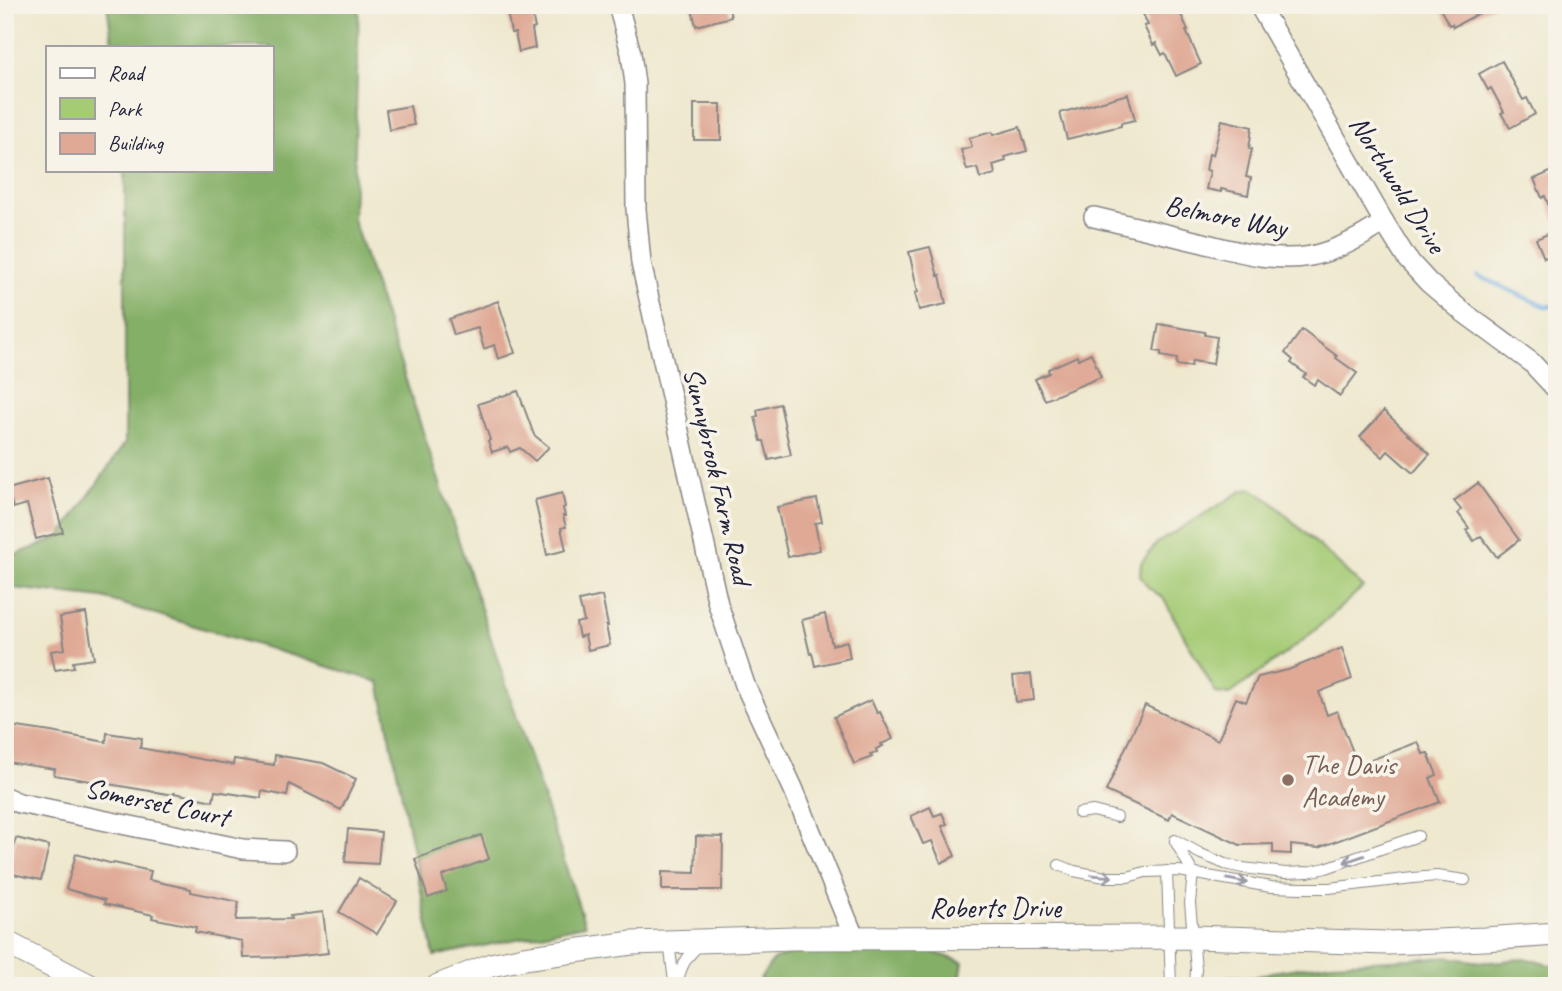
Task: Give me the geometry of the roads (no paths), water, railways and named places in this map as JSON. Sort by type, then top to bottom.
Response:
[{"type":"street","name":"Sunnybrook Farm Road","points":[[618,5],[631,53],[635,84],[636,209],[641,263],[718,604],[745,685],[793,788],[854,937]]},
{"type":"street","name":"Northwold Drive","points":[[1259,5],[1407,259],[1463,313],[1531,362],[1557,390]]},
{"type":"street","name":"Belmore Way","points":[[1094,217],[1250,254],[1282,258],[1308,256],[1335,249],[1359,239],[1384,222]]},
{"type":"street","name":"Somerset Court","points":[[10,802],[243,849],[285,851]]},
{"type":"street","name":"Roberts Drive","points":[[449,984],[491,965],[632,943],[854,937],[1181,937],[1388,943],[1557,933]]},
{"type":"street","points":[[5,942],[90,986]]},
{"type":"lane","points":[[1079,813],[1093,811],[1117,817]]},
{"type":"lane","points":[[1171,986],[1190,903],[1193,873],[1175,840],[1225,864],[1285,873],[1326,868],[1418,836]]},
{"type":"lane","points":[[1059,865],[1105,877],[1179,871],[1271,887],[1329,888],[1425,877],[1465,880]]},
{"type":"lane","points":[[1167,871],[1181,937],[1196,970],[1195,986]]},
{"type":"lane","points":[[676,986],[687,957],[709,940]]},
{"type":"lane","points":[[669,942],[676,986]]},
{"type":"waterway","points":[[1478,276],[1546,307],[1557,305]]},
{"type":"place","name":"The Davis Academy","points":[[1288,780]]}]
